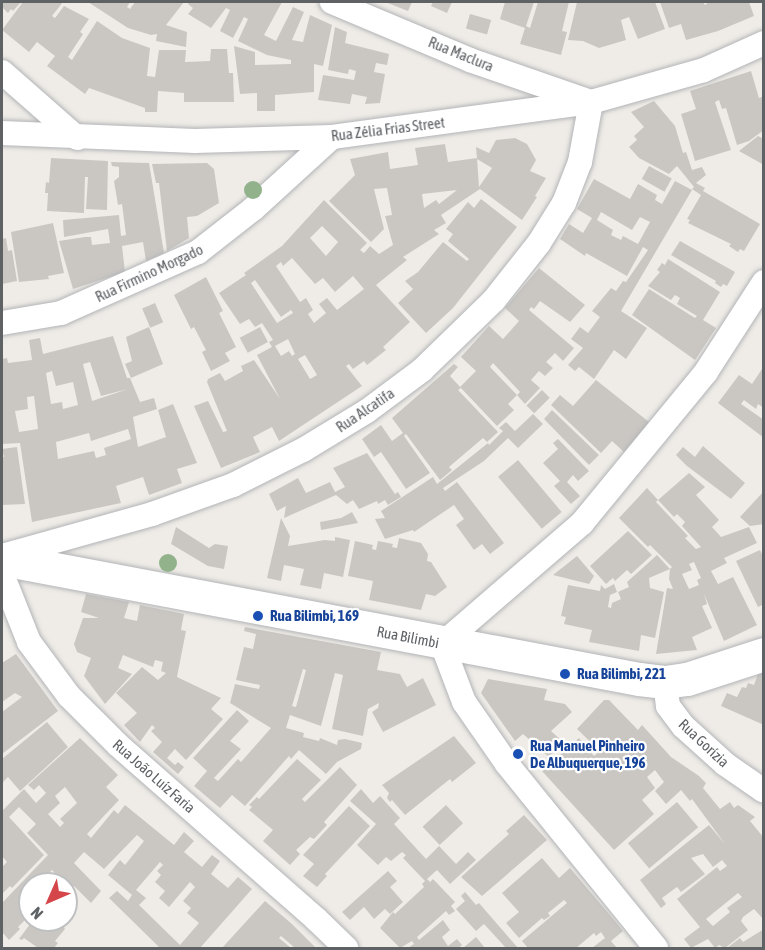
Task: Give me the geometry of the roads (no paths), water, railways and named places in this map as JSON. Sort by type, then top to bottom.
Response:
[{"type":"street","name":"Rua Maclura","points":[[332,2],[470,60],[591,102]]},
{"type":"street","name":"Rua Zélia Frias Street","points":[[2,134],[195,141],[332,137],[591,102],[704,70],[764,43]]},
{"type":"street","points":[[2,72],[76,138]]},
{"type":"street","name":"Rua Alcatifa","points":[[2,557],[152,514],[233,485],[303,450],[367,411],[422,370],[456,340],[494,300],[539,243],[564,203],[580,162],[591,102]]},
{"type":"street","name":"Rua Firmino Morgado","points":[[2,323],[62,314],[198,252],[253,209],[332,137]]},
{"type":"street","points":[[656,948],[500,755],[464,702],[442,644],[582,524],[706,372],[764,282]]},
{"type":"street","name":"Rua Bilimbi","points":[[2,557],[442,644],[652,680]]},
{"type":"street","name":"Rua João Luíz Faria","points":[[2,574],[29,642],[69,696],[118,745],[346,948]]},
{"type":"street","points":[[652,680],[687,679],[764,654]]},
{"type":"street","name":"Rua Gorízia","points":[[652,680],[683,726],[725,764],[764,791]]},
{"type":"place","name":"Rua Bilimbi, 169","points":[[258,616]]},
{"type":"place","name":"Rua Bilimbi, 221","points":[[565,674]]},
{"type":"place","name":"Rua Manuel Pinheiro De Albuquerque, 196","points":[[518,754]]}]
